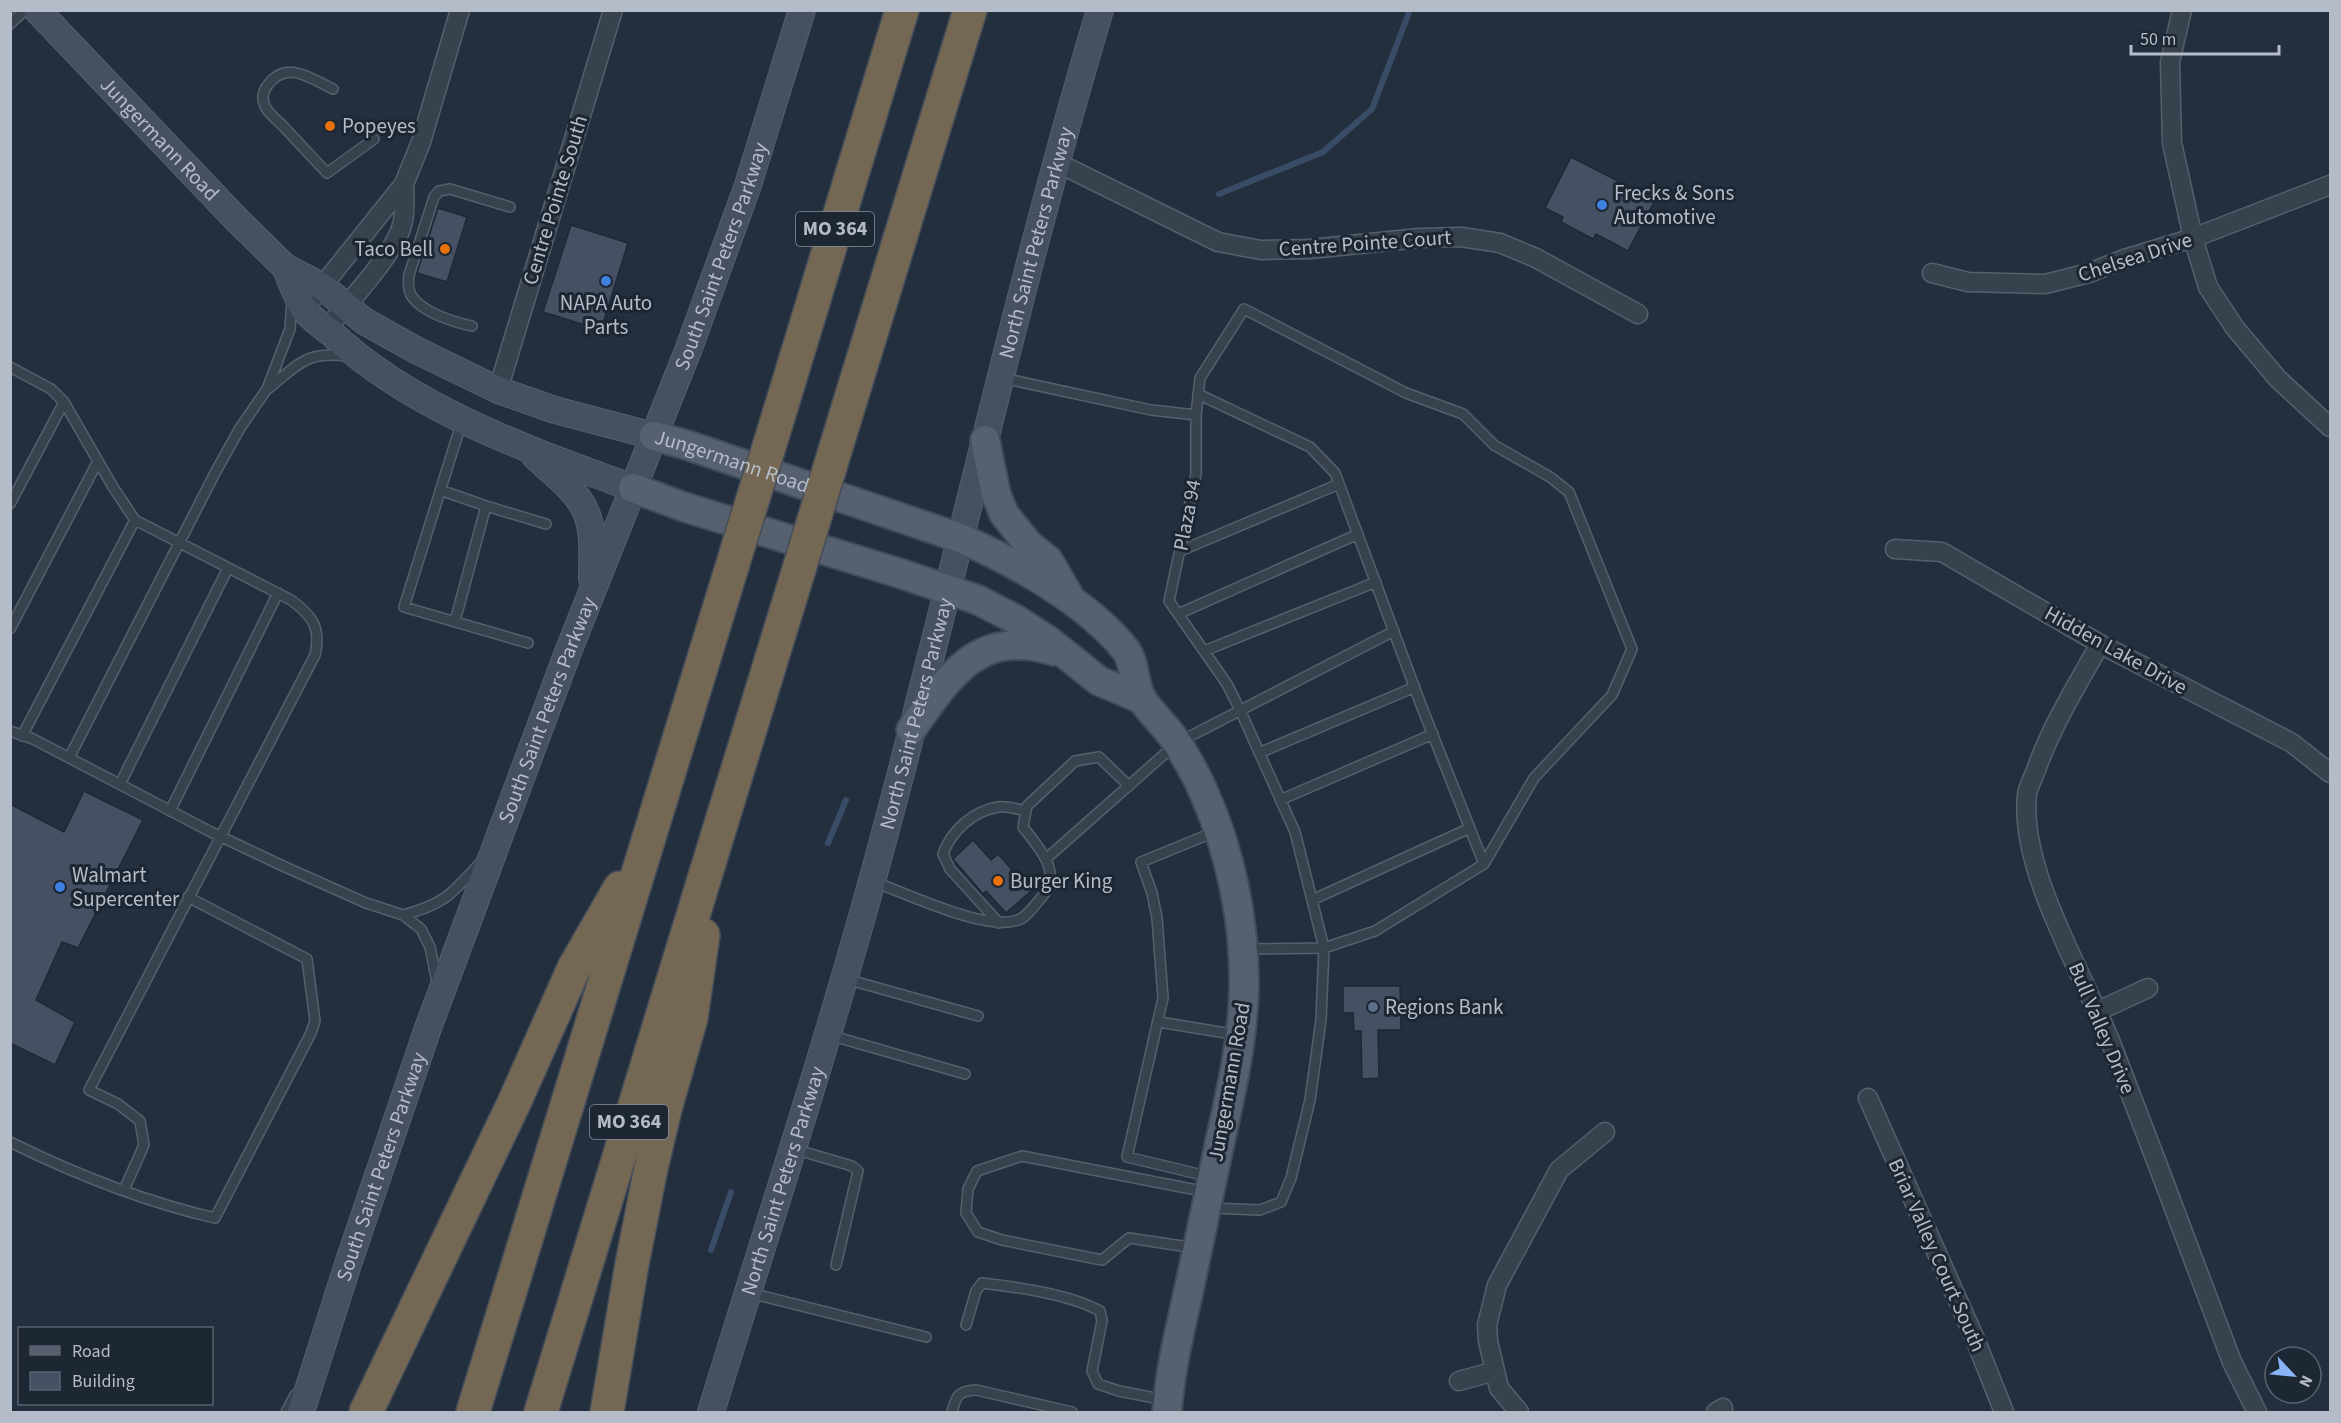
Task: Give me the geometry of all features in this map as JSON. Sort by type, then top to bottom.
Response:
[{"type":"highway","name":"MO 364","points":[[472,1413],[902,10]]},
{"type":"highway","name":"MO 364","points":[[541,1413],[970,10]]},
{"type":"highway","points":[[607,1413],[651,1168],[665,1108],[692,1018],[718,832]]},
{"type":"highway","points":[[366,1413],[485,1167],[574,968],[648,840]]},
{"type":"main road","name":"Jungermann Road","points":[[37,10],[289,277],[304,309],[359,357],[388,377],[462,418],[529,449],[684,507],[978,600],[1015,619],[1068,655],[1099,681],[1142,699]]},
{"type":"main road","name":"South Saint Peters Parkway","points":[[301,1413],[382,1163],[439,999],[591,592],[654,436],[748,185],[802,10]]},
{"type":"main road","name":"North Saint Peters Parkway","points":[[711,1413],[872,881],[1000,377],[1100,10]]},
{"type":"main road","name":"Jungermann Road","points":[[289,277],[323,287],[364,321],[416,350],[498,390],[555,410],[699,449],[960,538],[1012,563],[1072,601],[1104,627],[1127,651],[1142,699],[1177,743],[1203,791],[1219,831],[1230,871],[1242,949],[1244,986],[1240,1036],[1231,1091],[1173,1364],[1167,1406]]},
{"type":"main road","points":[[985,440],[996,494],[1004,514],[1028,544],[1048,560],[1072,601]]},
{"type":"main road","points":[[529,449],[575,494],[585,509],[591,532],[591,592]]},
{"type":"main road","points":[[912,730],[953,674],[990,648],[1013,644],[1035,645],[1068,655]]},
{"type":"street","points":[[304,309],[404,184],[421,142],[460,10]]},
{"type":"street","name":"Centre Pointe South","points":[[498,390],[613,10]]},
{"type":"street","points":[[2182,10],[2170,62],[2172,143],[2193,238],[2208,287],[2235,328],[2278,380],[2331,427]]},
{"type":"street","name":"Centre Pointe Court","points":[[1058,163],[1218,242],[1261,250],[1310,249],[1420,238],[1461,237],[1500,243],[1536,258],[1638,314]]},
{"type":"street","points":[[326,330],[380,263],[402,225],[404,184]]},
{"type":"street","name":"Chelsea Drive","points":[[1932,273],[1968,282],[2045,284],[2088,273],[2124,259],[2193,238],[2331,185]]},
{"type":"street","name":"Hidden Lake Drive","points":[[1895,549],[1942,552],[2100,644],[2292,743],[2331,773]]},
{"type":"street","name":"Bull Valley Drive","points":[[2100,644],[2060,716],[2027,794],[2027,824],[2032,854],[2054,915],[2109,1040],[2232,1362],[2257,1413]]},
{"type":"street","points":[[2096,1012],[2148,988]]},
{"type":"street","name":"Briar Valley Court South","points":[[1868,1098],[1975,1339],[2004,1413]]},
{"type":"street","points":[[1518,1413],[1499,1389],[1488,1341],[1487,1325],[1497,1285],[1559,1170],[1605,1132]]},
{"type":"street","points":[[1459,1381],[1495,1371]]},
{"type":"lane","points":[[10,24],[25,10]]},
{"type":"lane","points":[[333,88],[301,73],[291,71],[273,78],[264,91],[263,99],[270,113],[327,173],[374,139]]},
{"type":"lane","points":[[472,327],[449,321],[412,296],[408,286],[409,275],[429,211],[439,190],[450,189],[510,207]]},
{"type":"lane","points":[[69,758],[235,437],[267,389],[290,330],[289,277]]},
{"type":"lane","name":"Plaza 94","points":[[1209,1193],[1260,1210],[1281,1202],[1291,1178],[1310,1100],[1321,1020],[1324,948],[1294,832],[1241,711],[1227,684],[1169,601],[1196,474],[1196,415],[1200,378],[1244,309],[1406,393],[1463,414],[1494,445],[1550,477],[1569,492],[1632,650],[1612,695],[1534,778],[1484,864]]},
{"type":"lane","points":[[267,389],[303,361],[323,353],[359,357]]},
{"type":"lane","points":[[10,379],[13,368],[51,389],[64,402],[126,510],[135,519],[179,544],[278,593],[303,609],[317,630],[315,655],[89,1090],[118,1104],[140,1121],[144,1144],[124,1190]]},
{"type":"lane","points":[[1000,377],[1151,410],[1196,415]]},
{"type":"lane","points":[[1198,394],[1310,447],[1335,473],[1414,687],[1484,864],[1375,931],[1324,948],[1242,949]]},
{"type":"lane","points":[[10,504],[64,402]]},
{"type":"lane","points":[[462,418],[404,607],[528,643]]},
{"type":"lane","points":[[10,629],[98,461]]},
{"type":"lane","points":[[1180,551],[1339,484]]},
{"type":"lane","points":[[440,490],[546,524]]},
{"type":"lane","points":[[454,621],[486,506]]},
{"type":"lane","points":[[22,736],[135,519]]},
{"type":"lane","points":[[1178,614],[1358,534]]},
{"type":"lane","points":[[120,784],[228,568]]},
{"type":"lane","points":[[1204,651],[1376,582]]},
{"type":"lane","points":[[170,811],[278,593]]},
{"type":"lane","points":[[1047,858],[1177,743],[1394,631]]},
{"type":"lane","points":[[1259,753],[1414,687]]},
{"type":"lane","points":[[10,731],[330,888],[404,915],[421,929],[430,947],[439,999]]},
{"type":"lane","points":[[1280,800],[1433,734]]},
{"type":"lane","points":[[872,881],[975,919],[1003,924],[1021,919],[1047,892],[1052,880],[1047,858],[1023,827],[1027,806],[1075,761],[1099,757],[1129,786]]},
{"type":"lane","points":[[999,923],[950,868],[943,854],[949,839],[956,830],[983,811],[1000,807],[1026,811]]},
{"type":"lane","points":[[1312,900],[1470,828]]},
{"type":"lane","points":[[1209,1193],[1127,1157],[1163,998],[1160,940],[1152,893],[1141,862],[1219,831]]},
{"type":"lane","points":[[404,915],[427,909],[441,902],[495,849]]},
{"type":"lane","points":[[10,1142],[46,1160],[124,1190],[186,1211],[215,1218],[311,1033],[315,1021],[307,959],[188,897]]},
{"type":"lane","points":[[843,979],[978,1016]]},
{"type":"lane","points":[[1159,1022],[1240,1036]]},
{"type":"lane","points":[[827,1035],[965,1074]]},
{"type":"lane","points":[[792,1149],[852,1166],[858,1171],[836,1265]]},
{"type":"lane","points":[[1197,1249],[1129,1238],[1102,1260],[1002,1240],[978,1232],[966,1213],[968,1189],[977,1171],[1022,1156],[1209,1193]]},
{"type":"lane","points":[[966,1325],[976,1291],[982,1282],[1019,1288],[1089,1305],[1100,1311],[1102,1322],[1092,1371],[1098,1383],[1167,1406]]},
{"type":"lane","points":[[748,1293],[926,1337]]},
{"type":"lane","points":[[286,1413],[328,1326]]},
{"type":"lane","points":[[952,1413],[956,1398],[965,1390],[976,1390],[1072,1413]]},
{"type":"building","name":"Frecks & Sons Automotive","points":[[1571,157],[1655,200],[1628,251],[1596,234],[1593,239],[1561,222],[1563,217],[1545,208]]},
{"type":"building","points":[[438,208],[467,217],[447,282],[417,273]]},
{"type":"building","points":[[571,225],[628,243],[601,330],[543,312]]},
{"type":"building","name":"Walmart Supercenter","points":[[84,791],[143,820],[78,948],[62,942],[36,1000],[75,1022],[55,1065],[10,1043],[10,804],[64,832]]},
{"type":"building","name":"Burger King","points":[[973,840],[991,860],[998,854],[1031,891],[1006,913],[986,891],[983,894],[953,859]]},
{"type":"building","points":[[1343,986],[1400,986],[1401,1030],[1378,1030],[1379,1078],[1362,1079],[1361,1031],[1354,1031],[1353,1013],[1343,1013]]},
{"type":"waterway","points":[[1219,194],[1323,152],[1372,109],[1410,10]]},
{"type":"waterway","points":[[828,843],[846,800]]},
{"type":"waterway","points":[[711,1250],[731,1192]]},
{"type":"place","name":"Popeyes","points":[[330,126]]},
{"type":"place","name":"Frecks & Sons Automotive","points":[[1602,205]]},
{"type":"place","name":"Taco Bell","points":[[445,249]]},
{"type":"place","name":"NAPA Auto Parts","points":[[606,281]]},
{"type":"place","name":"Burger King","points":[[998,881]]},
{"type":"place","name":"Walmart Supercenter","points":[[60,887]]},
{"type":"place","name":"Regions Bank","points":[[1373,1007]]}]
